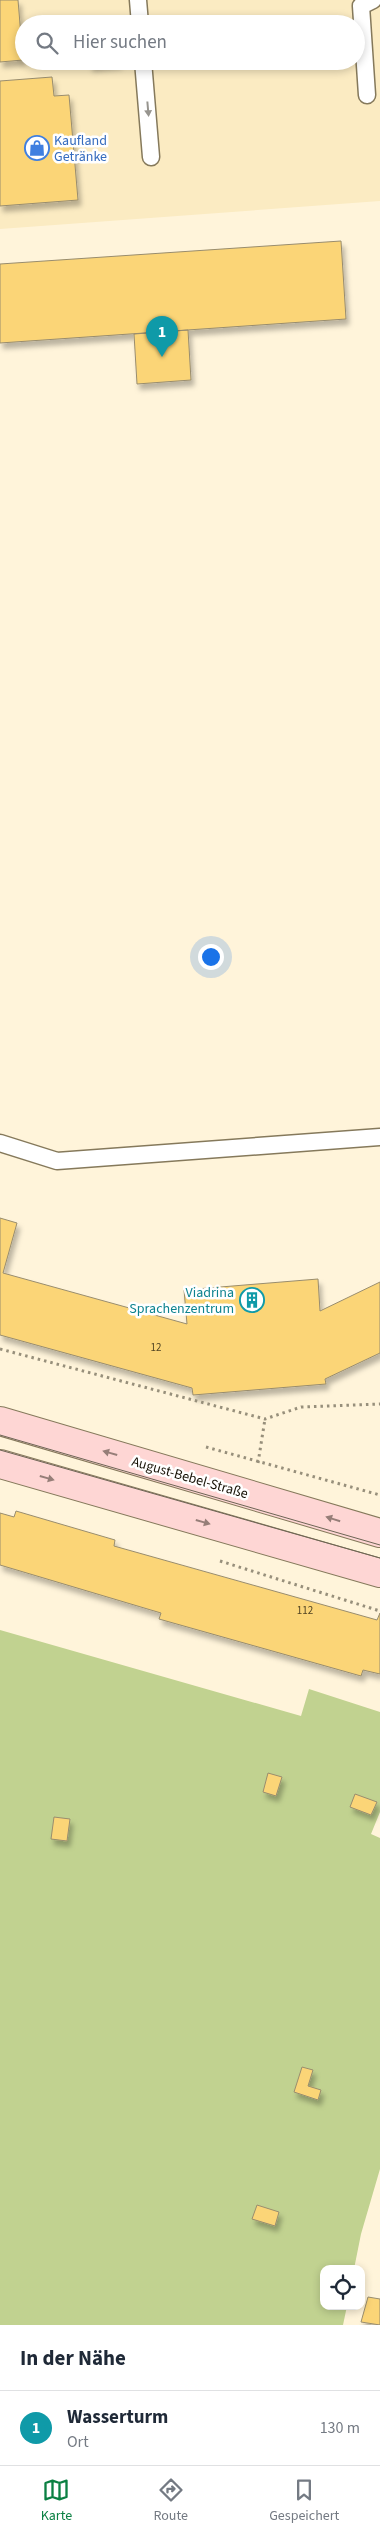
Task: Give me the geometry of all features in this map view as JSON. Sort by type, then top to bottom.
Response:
[{"type":"street","name":"August-Bebel-Straße","points":[[0,1422],[380,1533]]},
{"type":"street","points":[[0,1464],[380,1572]]},
{"type":"lane","points":[[138,0],[139,15]]},
{"type":"lane","points":[[361,15],[360,6],[373,0]]},
{"type":"lane","points":[[144,70],[151,157]]},
{"type":"lane","points":[[365,70],[367,95]]},
{"type":"lane","points":[[0,1143],[57,1161],[380,1137]]},
{"type":"path","points":[[0,1349],[265,1419],[301,1408],[380,1404]]},
{"type":"path","points":[[252,1495],[265,1419]]},
{"type":"path","points":[[258,1462],[380,1495]]},
{"type":"shaded area","points":[[0,0],[380,0],[380,201],[0,229]]},
{"type":"green space","points":[[0,1630],[301,1716],[309,1689],[380,1712],[380,1812],[371,1834],[380,1838],[380,2169],[361,2234],[355,2265],[320,2265],[320,2310],[346,2310],[343,2325],[0,2325]]},
{"type":"building","points":[[0,0],[18,0],[19,15],[15,15],[15,61],[0,62]]},
{"type":"building","name":"Kaufland Getränke","points":[[52,77],[54,96],[69,95],[78,200],[0,206],[0,81]]},
{"type":"building","points":[[341,241],[346,319],[0,343],[0,264]]},
{"type":"building","points":[[188,330],[191,380],[137,384],[134,334]]},
{"type":"building","name":"Viadrina Sprachenzentrum","points":[[0,1218],[17,1223],[3,1273],[187,1324],[184,1290],[318,1279],[320,1311],[380,1282],[380,1353],[325,1379],[326,1384],[193,1395],[192,1388],[0,1335]]},
{"type":"building","points":[[16,1511],[115,1540],[114,1546],[377,1620],[380,1613],[380,1674],[363,1670],[361,1676],[159,1619],[161,1613],[0,1565],[0,1513],[14,1517]]},
{"type":"building","points":[[268,1773],[282,1777],[276,1796],[263,1792]]},
{"type":"building","points":[[355,1794],[377,1802],[371,1815],[350,1807]]},
{"type":"building","points":[[54,1817],[70,1819],[67,1841],[51,1839]]},
{"type":"building","points":[[302,2067],[313,2070],[308,2086],[321,2090],[318,2100],[294,2092]]},
{"type":"building","points":[[257,2205],[279,2212],[275,2226],[252,2219]]},
{"type":"building","points":[[368,2297],[380,2299],[380,2325],[361,2322]]},
{"type":"tram line","points":[[0,1435],[380,1545]]},
{"type":"tram line","points":[[0,1450],[380,1558]]},
{"type":"place","name":"Kaufland Getränke","points":[[37,148]]},
{"type":"place","name":"Wasserturm","points":[[162,357]]},
{"type":"place","name":"Viadrina Sprachenzentrum","points":[[252,1300]]}]
